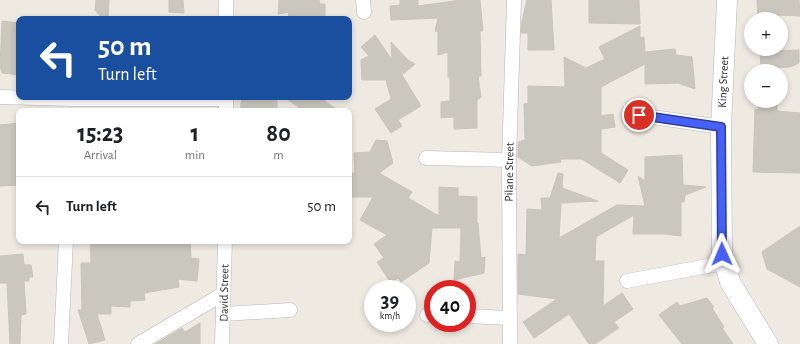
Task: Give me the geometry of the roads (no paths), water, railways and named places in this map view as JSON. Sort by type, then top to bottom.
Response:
[{"type":"street","points":[[226,0],[226,16]]},
{"type":"street","name":"Pilane Street","points":[[510,344],[509,160],[514,0]]},
{"type":"street","name":"King Street","points":[[727,0],[721,127],[722,242],[724,263],[730,282],[768,344]]},
{"type":"street","points":[[0,97],[16,99]]},
{"type":"street","points":[[27,100],[71,105],[226,102]]},
{"type":"street","points":[[639,115],[721,127]]},
{"type":"street","points":[[426,158],[509,160]]},
{"type":"street","points":[[61,344],[66,244]]},
{"type":"street","name":"David Street","points":[[222,344],[224,244]]},
{"type":"street","points":[[627,281],[724,263]]},
{"type":"street","points":[[138,344],[224,294]]},
{"type":"street","points":[[223,314],[290,310]]},
{"type":"street","points":[[476,316],[509,318]]}]
